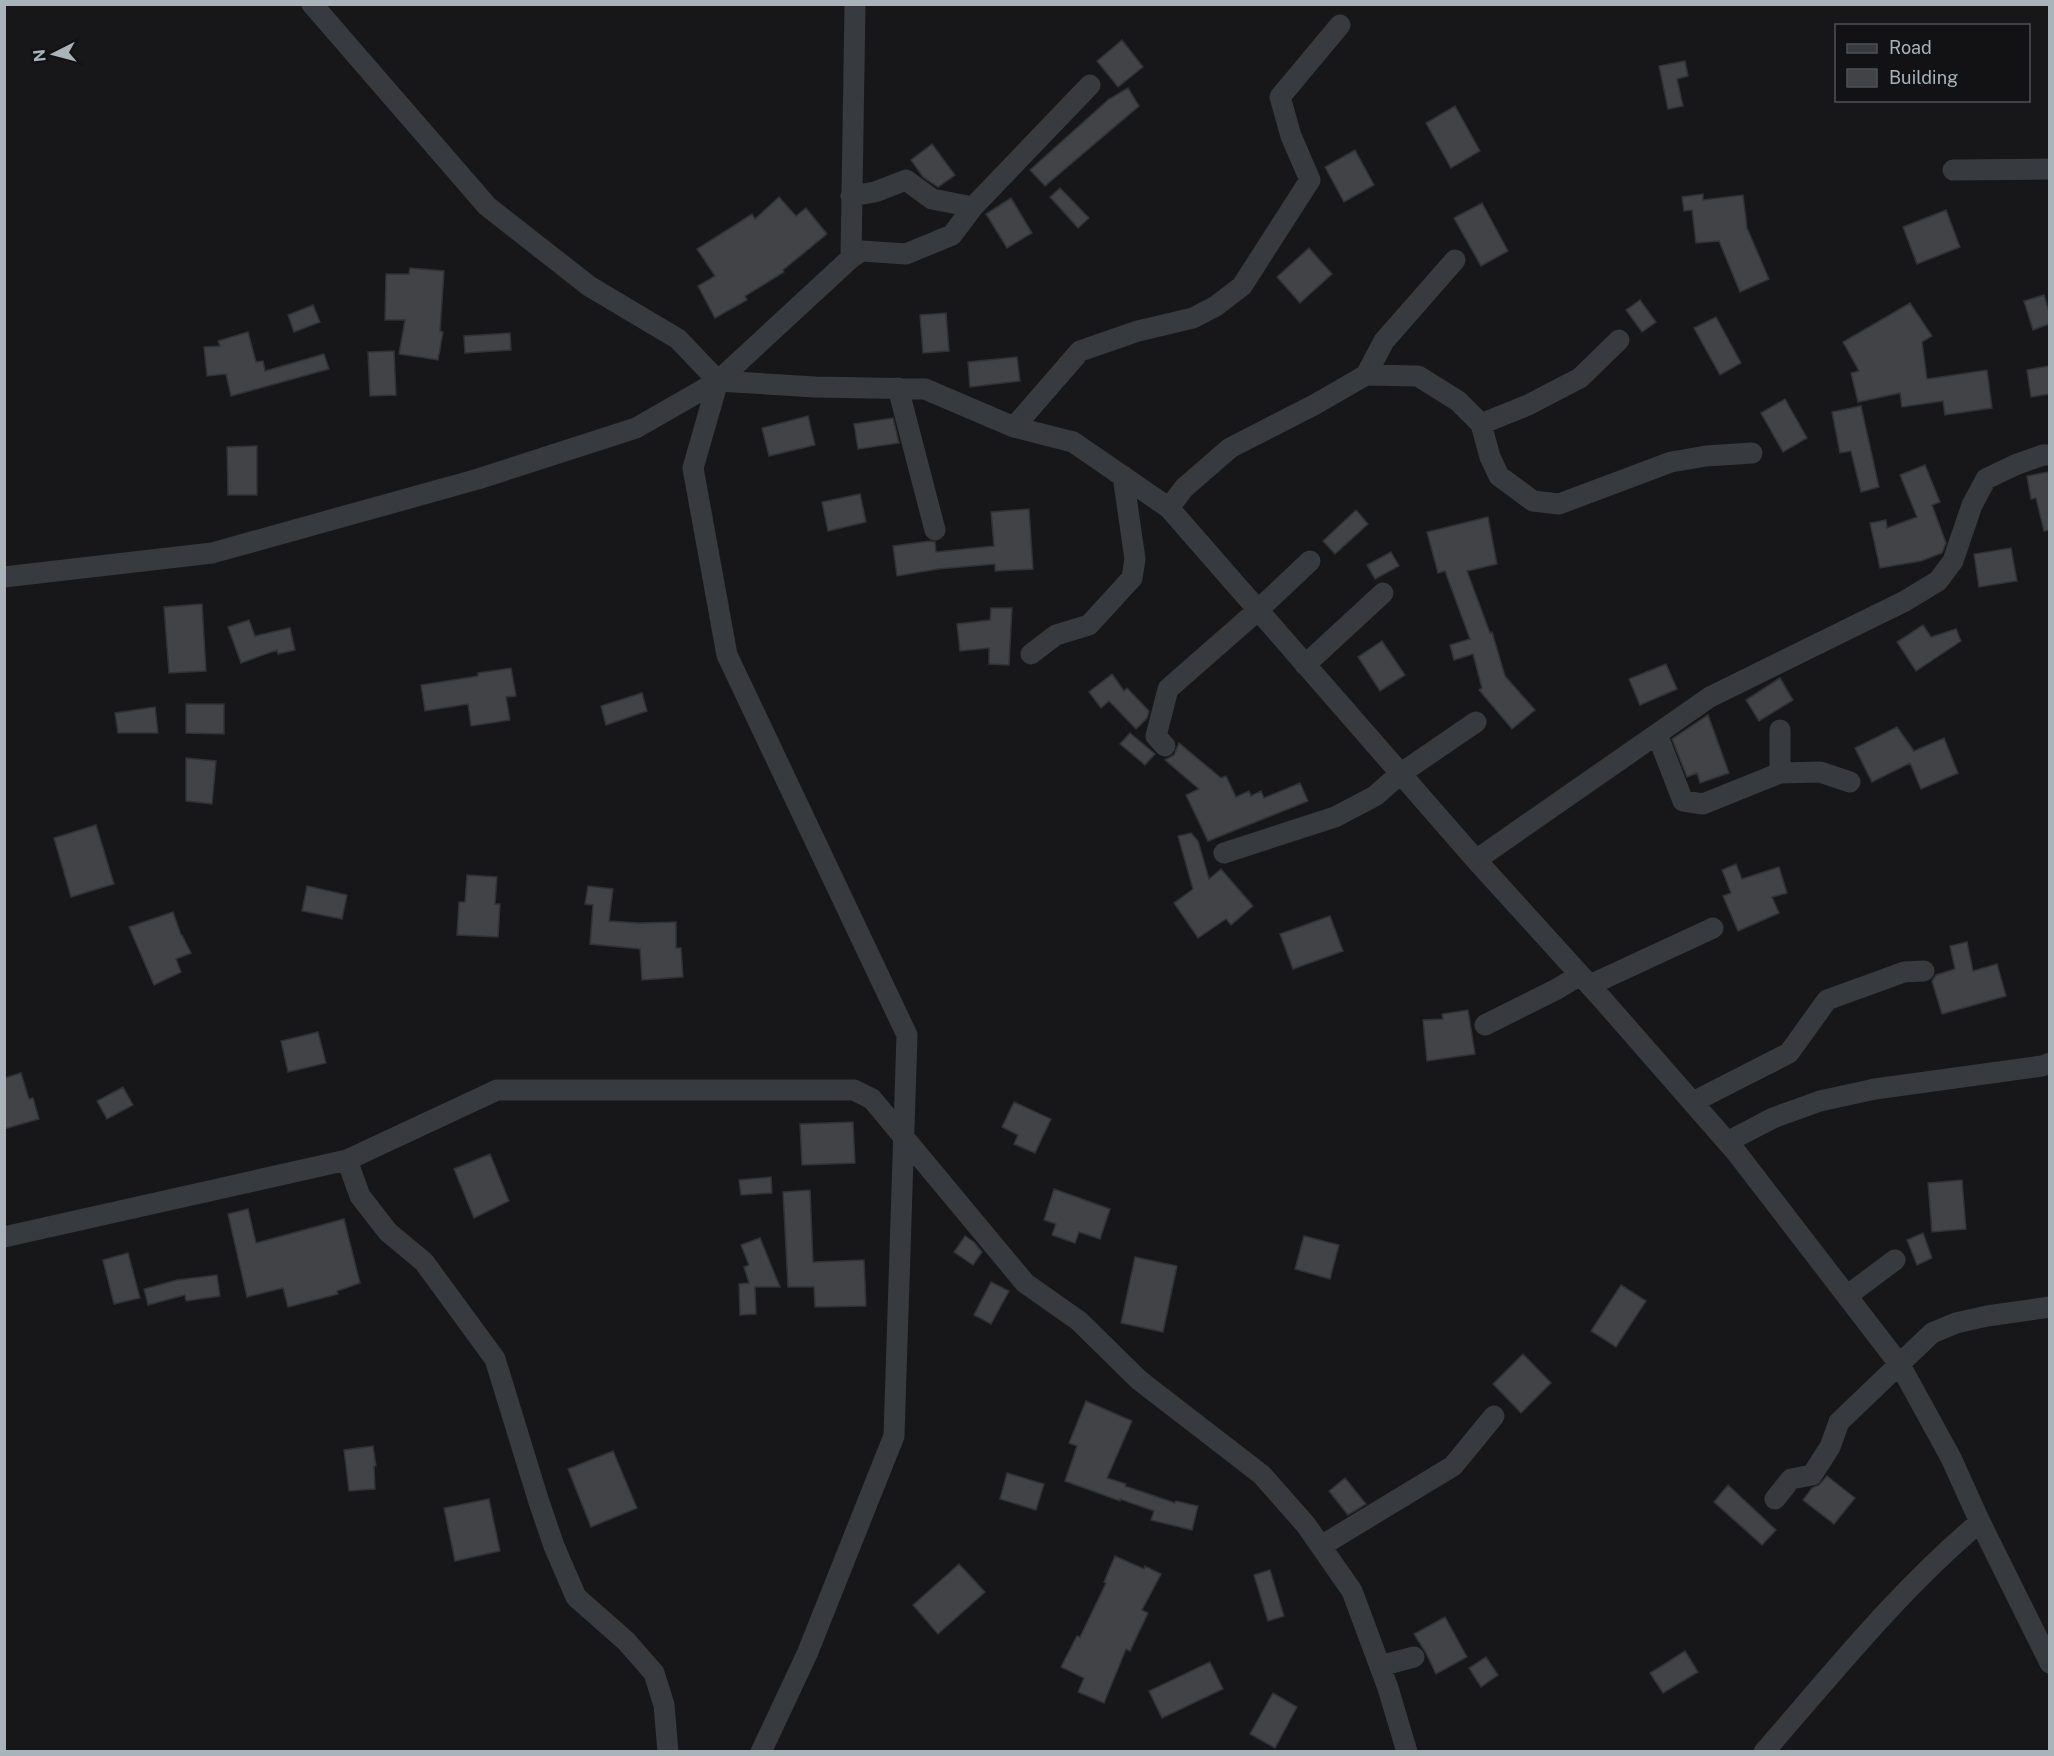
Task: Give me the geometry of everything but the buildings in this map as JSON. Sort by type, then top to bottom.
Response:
[{"type":"street","points":[[312,4],[487,207],[589,286],[678,339],[718,381],[815,387],[925,389],[1014,427],[1073,442],[1169,507],[1476,861],[1693,1102],[1848,1295],[1900,1365],[1952,1458],[1980,1522],[2049,1663]]},
{"type":"street","points":[[851,258],[855,4]]},
{"type":"street","points":[[1014,427],[1080,351],[1138,331],[1193,318],[1216,306],[1242,286],[1310,180],[1291,136],[1280,97],[1340,25]]},
{"type":"street","points":[[4,577],[212,553],[478,478],[636,428],[718,381],[851,258],[862,251],[906,254],[952,235],[974,207],[1090,85]]},
{"type":"street","points":[[1953,170],[2049,169]]},
{"type":"street","points":[[851,196],[875,192],[906,180],[932,198],[974,207]]},
{"type":"street","points":[[1366,375],[1384,341],[1455,260]]},
{"type":"street","points":[[1481,424],[1528,405],[1580,378],[1619,340]]},
{"type":"street","points":[[1169,507],[1184,488],[1230,448],[1314,405],[1366,375],[1418,376],[1458,401],[1481,424],[1490,457],[1499,476],[1533,501],[1559,504],[1671,462],[1706,456],[1752,453]]},
{"type":"street","points":[[718,381],[693,468],[727,655],[907,1035],[894,1436],[807,1654],[761,1752]]},
{"type":"street","points":[[898,388],[935,530]]},
{"type":"street","points":[[1476,861],[1710,697],[1905,601],[1938,580],[1953,561],[1972,505],[1986,479],[2015,465],[2049,455]]},
{"type":"street","points":[[1031,654],[1056,635],[1089,625],[1132,578],[1135,559],[1123,476]]},
{"type":"street","points":[[1165,746],[1156,736],[1168,689],[1310,561]]},
{"type":"street","points":[[1305,666],[1383,593]]},
{"type":"street","points":[[1224,853],[1288,830],[1335,817],[1375,796],[1400,774],[1476,722]]},
{"type":"street","points":[[1780,730],[1780,773]]},
{"type":"street","points":[[1657,734],[1683,801],[1703,804],[1780,773],[1820,772],[1850,782]]},
{"type":"street","points":[[1485,1024],[1557,990],[1713,928]]},
{"type":"street","points":[[1693,1102],[1789,1053],[1827,1000],[1904,972],[1924,971]]},
{"type":"street","points":[[1727,1142],[1773,1118],[1820,1101],[1875,1089],[2042,1066],[2049,1063]]},
{"type":"street","points":[[4,1237],[347,1160],[496,1090],[854,1090],[872,1099],[1025,1283],[1079,1321],[1139,1380],[1262,1475],[1306,1525],[1352,1591],[1380,1666],[1407,1752]]},
{"type":"street","points":[[347,1160],[360,1196],[388,1232],[424,1262],[495,1359],[538,1499],[576,1597],[626,1641],[654,1673],[664,1705],[668,1752]]},
{"type":"street","points":[[1848,1295],[1895,1260]]},
{"type":"street","points":[[1775,1498],[1791,1479],[1812,1475],[1830,1447],[1839,1422],[1932,1333],[1948,1326],[1988,1316],[2049,1307]]},
{"type":"street","points":[[1321,1546],[1454,1466],[1494,1416]]},
{"type":"street","points":[[1764,1752],[1895,1603],[1948,1549],[1980,1522]]},
{"type":"street","points":[[1380,1666],[1414,1657]]}]
